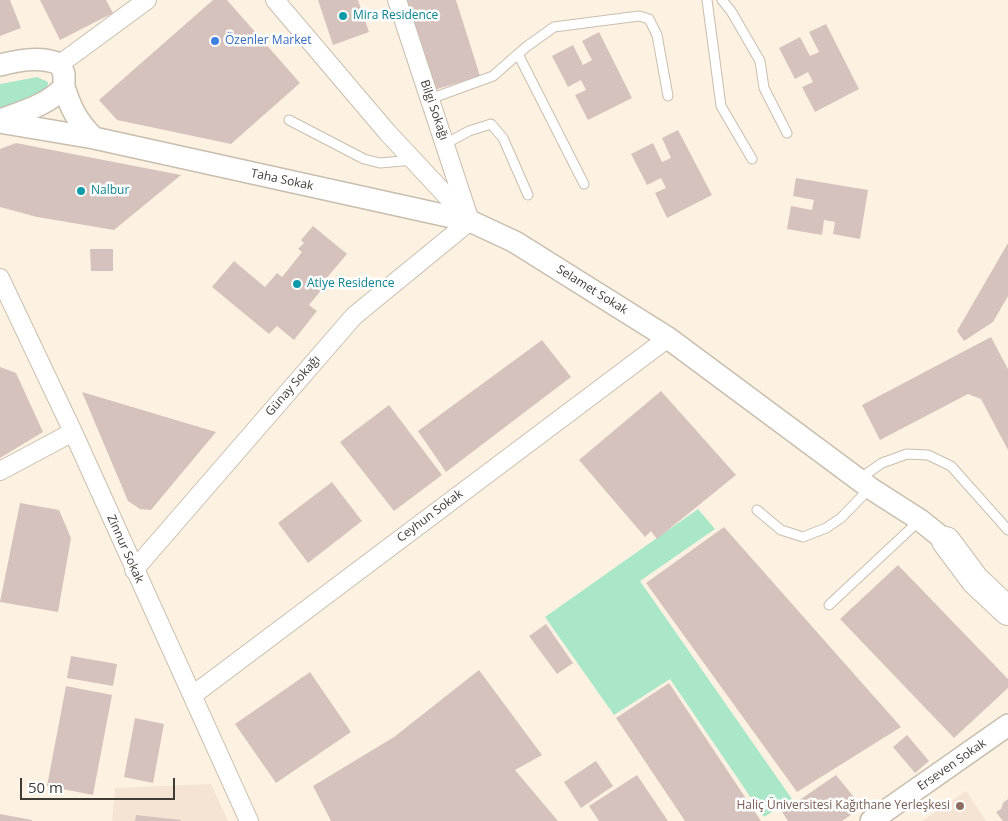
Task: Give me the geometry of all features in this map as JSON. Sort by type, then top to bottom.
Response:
[{"type":"main road","points":[[946,541],[1008,590]]},
{"type":"main road","points":[[946,541],[975,580],[1008,611]]},
{"type":"street","points":[[60,64],[147,0]]},
{"type":"street","name":"Selamet Sokak","points":[[275,0],[413,160],[470,221],[515,242],[668,338],[865,484],[920,520],[946,541]]},
{"type":"street","name":"Bilgi Sokağı","points":[[397,0],[470,221]]},
{"type":"street","points":[[0,65],[32,59],[48,59],[60,64],[64,74],[64,87],[71,109],[81,125],[94,138]]},
{"type":"street","points":[[0,121],[38,106],[58,94],[64,87]]},
{"type":"street","name":"Taha Sokak","points":[[0,121],[94,138],[470,221]]},
{"type":"street","name":"Günay Sokağı","points":[[134,570],[354,316],[470,221]]},
{"type":"street","name":"Zinnur Sokak","points":[[0,278],[73,432],[249,821]]},
{"type":"street","name":"Ceyhun Sokak","points":[[193,694],[668,338]]},
{"type":"street","points":[[0,471],[73,432]]},
{"type":"street","name":"Erseven Sokak","points":[[871,821],[1008,725]]},
{"type":"street","name":"Erseven Sokak","points":[[894,821],[1008,742]]},
{"type":"lane","points":[[707,0],[721,106],[752,159]]},
{"type":"lane","points":[[722,0],[731,11],[760,61],[764,88],[787,133]]},
{"type":"lane","points":[[430,99],[492,76],[554,27],[640,16],[650,19],[658,35],[668,96]]},
{"type":"lane","points":[[518,54],[584,184]]},
{"type":"lane","points":[[289,120],[364,159],[380,163],[413,160]]},
{"type":"lane","points":[[445,144],[469,130],[491,124],[503,138],[528,195]]},
{"type":"lane","points":[[757,510],[781,530],[803,537],[826,528],[841,518],[882,463],[907,454],[928,455],[951,466],[1008,530]]},
{"type":"lane","points":[[829,604],[920,520]]},
{"type":"shaded area","points":[[211,784],[228,821],[112,821],[115,788]]},
{"type":"shaded area","name":"Haliç Üniversitesi Kağıthane Yerleşkesi","points":[[966,791],[986,821],[922,821]]},
{"type":"green space","points":[[37,77],[48,82],[47,93],[0,110],[0,84]]},
{"type":"green space","points":[[698,509],[715,529],[640,581],[792,799],[764,817],[670,679],[614,715],[545,617]]},
{"type":"building","points":[[0,0],[10,0],[21,28],[0,36]]},
{"type":"building","points":[[40,0],[106,0],[113,13],[60,40]]},
{"type":"building","name":"Özenler Market","points":[[213,0],[227,0],[300,83],[231,144],[117,120],[99,100]]},
{"type":"building","name":"Mira Residence","points":[[318,0],[358,0],[369,32],[333,45]]},
{"type":"building","points":[[406,0],[456,0],[480,76],[434,90]]},
{"type":"building","points":[[826,24],[859,89],[815,112],[802,87],[813,82],[808,72],[795,79],[779,48],[800,37],[810,56],[819,52],[809,32]]},
{"type":"building","points":[[599,32],[632,98],[588,120],[575,95],[586,90],[581,80],[568,87],[552,56],[573,45],[583,65],[592,60],[582,41]]},
{"type":"building","points":[[678,130],[712,195],[667,218],[655,193],[666,188],[661,178],[647,185],[631,154],[653,143],[662,162],[671,158],[662,138]]},
{"type":"building","name":"Nalbur","points":[[16,143],[181,175],[114,230],[37,217],[0,207],[0,149]]},
{"type":"building","points":[[796,178],[868,190],[860,239],[833,234],[835,222],[824,220],[822,235],[787,229],[791,206],[812,210],[814,200],[793,196]]},
{"type":"building","name":"Atiye Residence","points":[[313,226],[347,254],[325,280],[328,282],[309,305],[317,311],[294,340],[277,326],[269,334],[212,287],[234,261],[265,287],[277,273],[282,277],[302,252],[298,249],[304,243],[301,240]]},
{"type":"building","points":[[1008,243],[1008,296],[993,322],[964,341],[957,331]]},
{"type":"building","points":[[90,249],[113,249],[113,271],[91,271]]},
{"type":"building","points":[[991,337],[1008,369],[1008,450],[981,399],[968,394],[880,440],[862,405]]},
{"type":"building","points":[[542,340],[571,377],[446,472],[418,431]]},
{"type":"building","points":[[0,367],[16,373],[43,432],[0,458]]},
{"type":"building","points":[[661,391],[736,475],[657,539],[651,531],[645,537],[579,460]]},
{"type":"building","points":[[82,392],[216,432],[151,510],[140,509],[128,501]]},
{"type":"building","points":[[389,405],[442,475],[394,511],[340,442]]},
{"type":"building","points":[[332,482],[362,521],[308,563],[278,523]]},
{"type":"building","points":[[20,503],[59,510],[71,538],[58,612],[0,602]]},
{"type":"building","points":[[724,527],[901,727],[797,792],[646,583]]},
{"type":"building","points":[[898,565],[1008,679],[1008,688],[954,738],[840,619]]},
{"type":"building","points":[[546,624],[573,663],[557,674],[529,636]]},
{"type":"building","points":[[71,656],[117,664],[113,686],[67,678]]},
{"type":"building","points":[[479,670],[542,755],[515,770],[558,821],[331,821],[313,786],[394,737]]},
{"type":"building","points":[[310,672],[351,732],[276,783],[235,724]]},
{"type":"building","points":[[669,683],[761,821],[685,821],[616,718]]},
{"type":"building","points":[[66,686],[112,695],[93,795],[47,786]]},
{"type":"building","points":[[135,718],[164,724],[153,783],[124,777]]},
{"type":"building","points":[[907,735],[929,761],[915,773],[893,747]]},
{"type":"building","points":[[596,761],[613,786],[581,808],[564,782]]},
{"type":"building","points":[[637,775],[668,821],[599,821],[589,806]]},
{"type":"building","points":[[836,775],[862,807],[842,821],[788,821],[782,812]]},
{"type":"building","points":[[1008,799],[1008,821],[1003,821],[996,812],[1001,809],[1003,803]]},
{"type":"building","points":[[0,814],[32,820],[32,821],[0,821]]},
{"type":"building","points":[[136,815],[181,820],[181,821],[135,821]]},
{"type":"place","name":"Mira Residence","points":[[343,16]]},
{"type":"place","name":"Özenler Market","points":[[215,41]]},
{"type":"place","name":"Nalbur","points":[[81,191]]},
{"type":"place","name":"Atiye Residence","points":[[297,284]]},
{"type":"place","name":"Haliç Üniversitesi Kağıthane Yerleşkesi","points":[[960,806]]}]
